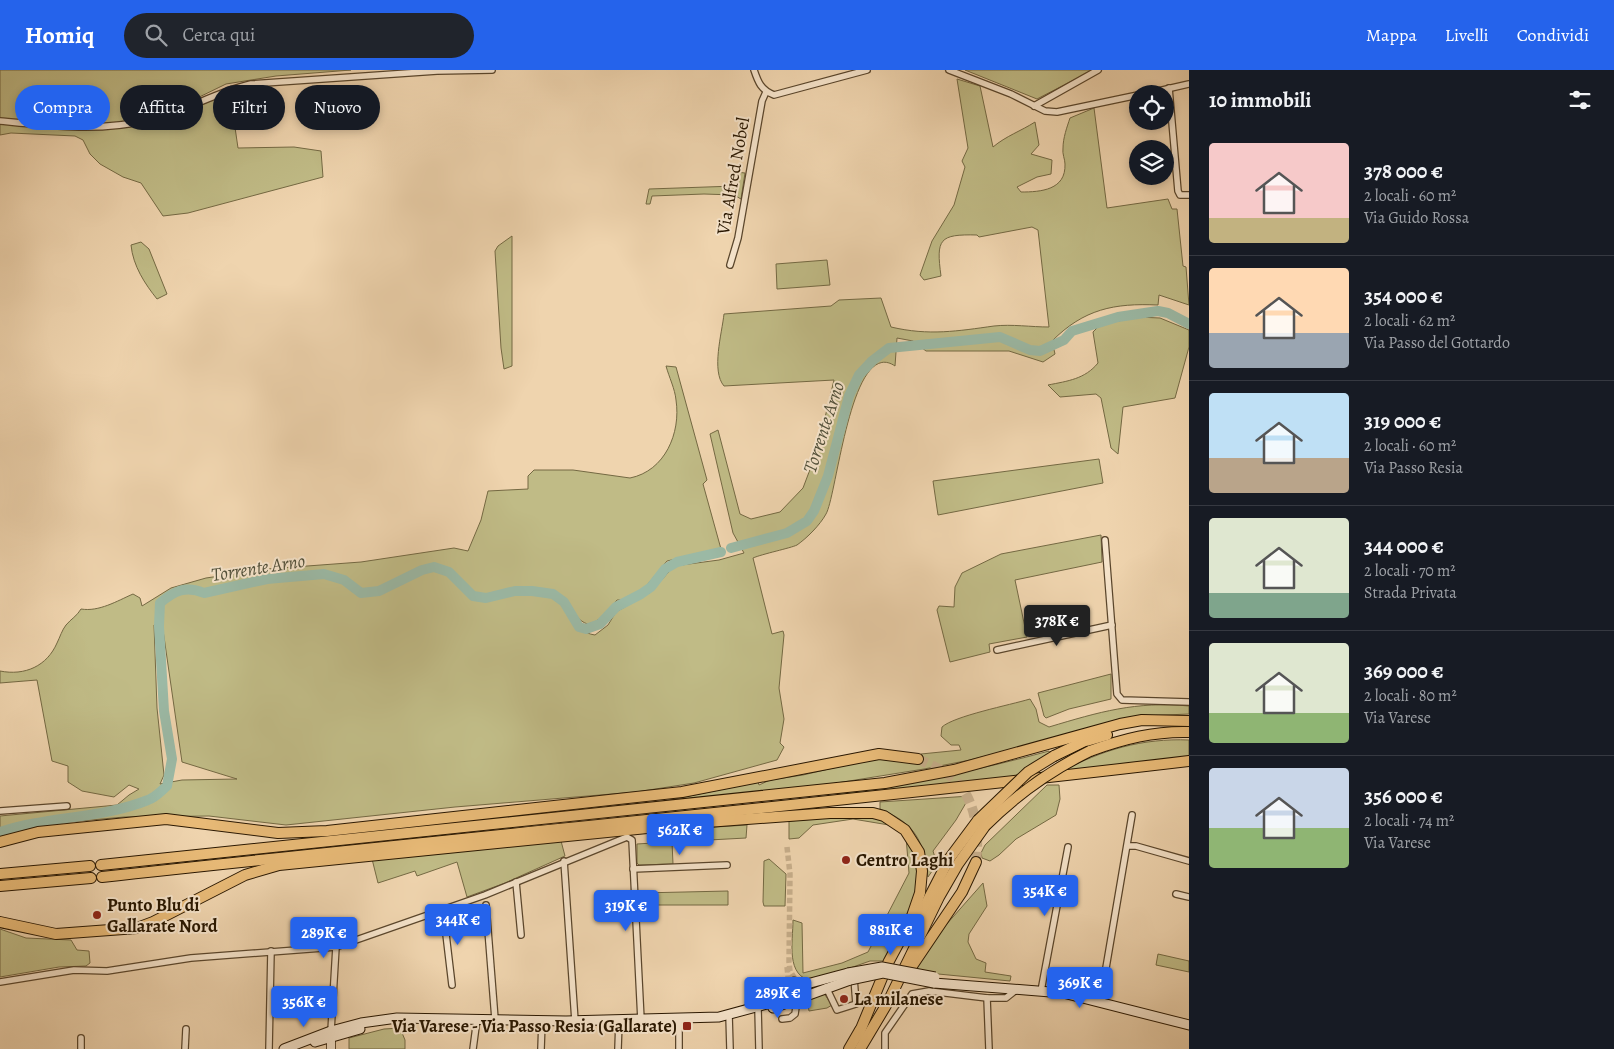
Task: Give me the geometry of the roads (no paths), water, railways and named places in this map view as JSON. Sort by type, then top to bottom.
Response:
[{"type":"highway","points":[[0,874],[95,866],[884,783],[954,770],[1120,724],[1142,720],[1189,721]]},
{"type":"highway","points":[[850,1049],[949,859],[1028,772],[1054,756],[1083,742],[1121,730],[1169,721]]},
{"type":"highway","points":[[888,1002],[939,896],[981,823],[1037,780],[1090,751],[1126,738],[1171,731],[1189,732]]},
{"type":"highway","points":[[0,842],[38,832],[166,819],[278,833],[328,831],[682,792],[879,754],[918,759]]},
{"type":"highway","points":[[0,886],[444,839],[964,789],[1189,762]]},
{"type":"highway","points":[[0,922],[56,934],[137,928],[158,920],[245,875],[279,865],[707,822],[830,813],[872,813],[891,820],[905,830],[919,852],[922,876],[920,893],[910,922],[889,961],[858,1036]]},
{"type":"highway","points":[[860,1049],[888,1002],[954,904],[976,862]]},
{"type":"main road","points":[[758,1008],[767,1010],[882,967],[935,980],[962,981],[972,985],[1069,994],[1189,1025]]},
{"type":"main road","points":[[284,1049],[331,1034],[412,1018],[619,1021],[679,1020],[729,1015],[778,1001],[787,992],[792,983],[797,982],[802,985],[851,977]]},
{"type":"main road","points":[[799,998],[802,985]]},
{"type":"main road","points":[[787,992],[799,998]]},
{"type":"main road","points":[[298,1049],[331,1034]]},
{"type":"street","points":[[0,121],[79,128],[149,120],[191,106],[232,88],[251,84],[437,71],[492,70]]},
{"type":"street","points":[[754,70],[759,84],[766,92],[780,94],[867,70]]},
{"type":"street","points":[[948,70],[1011,94],[1045,111],[1057,112],[1129,97]]},
{"type":"street","points":[[1034,106],[1098,70]]},
{"type":"street","points":[[1174,87],[1189,84]]},
{"type":"street","name":"Via Alfred Nobel","points":[[730,266],[738,238],[762,101],[766,92]]},
{"type":"street","points":[[1173,130],[1180,195],[1189,195]]},
{"type":"street","points":[[1105,540],[1117,694],[1122,700],[1189,702]]},
{"type":"street","points":[[997,650],[1112,625]]},
{"type":"street","points":[[0,811],[67,806]]},
{"type":"street","points":[[1100,1003],[1132,815]]},
{"type":"street","points":[[0,982],[65,971],[116,970],[191,958],[336,947],[516,882],[564,861],[630,837],[632,840],[640,1020]]},
{"type":"street","points":[[1128,846],[1136,846],[1189,861]]},
{"type":"street","points":[[1041,991],[1068,847]]},
{"type":"street","points":[[564,861],[575,1021]]},
{"type":"street","points":[[633,869],[727,864]]},
{"type":"street","points":[[516,882],[521,935]]},
{"type":"street","points":[[1176,894],[1189,897]]},
{"type":"street","points":[[486,905],[495,1020]]},
{"type":"street","points":[[443,909],[452,985]]},
{"type":"street","points":[[331,1049],[336,947]]},
{"type":"street","points":[[269,1049],[271,951]]},
{"type":"street","points":[[826,987],[837,1010],[856,1004],[851,977]]},
{"type":"street","points":[[885,1049],[885,1033],[912,994],[929,991],[987,998],[1006,998],[1017,989]]},
{"type":"street","points":[[782,1019],[790,1018],[795,1014],[799,998]]},
{"type":"street","points":[[987,998],[989,1049]]},
{"type":"street","points":[[758,1008],[759,1049]]},
{"type":"street","points":[[729,1015],[730,1049]]},
{"type":"street","points":[[473,1049],[476,1019]]},
{"type":"street","points":[[679,1020],[679,1049]]},
{"type":"street","points":[[541,1049],[542,1021]]},
{"type":"street","points":[[618,1049],[619,1021]]},
{"type":"street","points":[[185,1049],[186,1029]]},
{"type":"street","points":[[81,1038],[81,1049]]},
{"type":"waterway","name":"Torrente Arno","points":[[731,548],[787,533],[807,521],[814,511],[828,476],[849,396],[859,375],[872,361],[889,348],[1000,337],[1030,350],[1040,351],[1064,340],[1072,331],[1118,317],[1158,311],[1168,313],[1189,324]]},
{"type":"waterway","name":"Torrente Arno","points":[[0,832],[37,823],[112,811],[153,798],[167,786],[172,759],[164,711],[159,626],[160,603],[180,590],[186,589],[204,593],[267,579],[324,574],[344,580],[361,593],[379,591],[422,570],[434,567],[449,572],[473,596],[486,598],[515,591],[553,594],[564,602],[579,627],[586,629],[600,624],[616,607],[651,587],[665,569],[677,562],[721,552]]},
{"type":"tunnel","points":[[918,759],[950,775],[964,792],[973,811],[977,831],[976,862]]},
{"type":"tunnel","points":[[787,847],[790,874],[789,962],[790,971],[797,982]]},
{"type":"tunnel","points":[[787,967],[789,986]]},
{"type":"place","name":"Centro Laghi","points":[[846,860]]},
{"type":"place","name":"Punto Blu di Gallarate Nord","points":[[97,915]]},
{"type":"place","name":"La milanese","points":[[844,999]]},
{"type":"place","name":"Via Varese - Via Passo Resia (Gallarate)","points":[[687,1026]]}]
